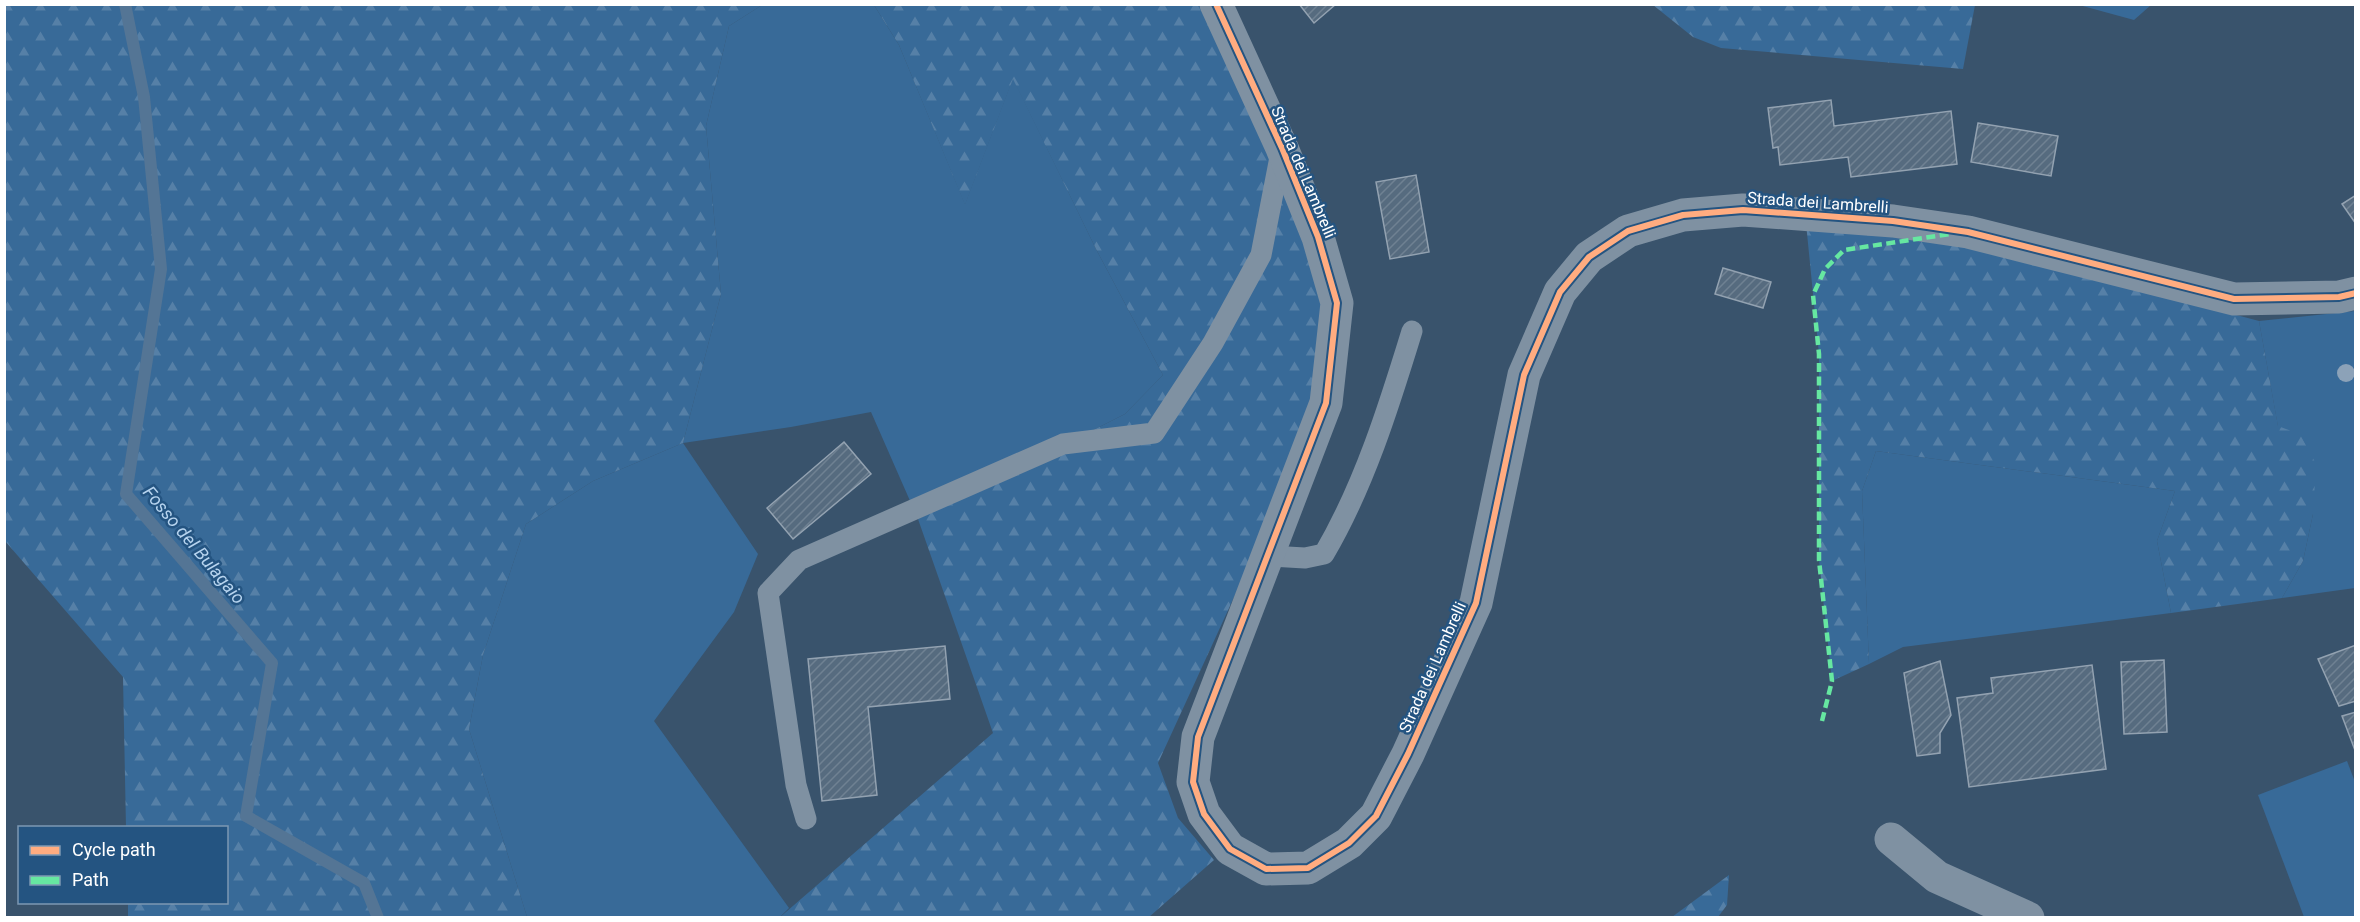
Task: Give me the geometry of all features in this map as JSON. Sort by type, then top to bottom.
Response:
[{"type":"street","name":"Strada dei Lambrelli","points":[[1216,4],[1282,148],[1318,237],[1337,303],[1326,403],[1198,737],[1193,782],[1204,814],[1230,849],[1266,869],[1308,868],[1349,843],[1376,816],[1408,754],[1476,603],[1529,365],[1560,292],[1589,257],[1628,231],[1683,215],[1743,210],[1893,221],[1968,232],[2234,299],[2292,300],[2339,297],[2354,292]]},
{"type":"street","points":[[1891,839],[1937,877],[2028,918]]},
{"type":"lane","points":[[806,819],[796,786],[768,593],[799,560],[1063,444],[1154,433],[1213,343],[1261,255],[1282,148]]},
{"type":"lane","points":[[1268,556],[1305,558],[1324,554],[1344,520],[1412,331]]},
{"type":"green space","points":[[4,5],[762,5],[729,26],[706,126],[721,294],[683,443],[593,481],[526,524],[483,655],[469,729],[527,917],[128,917],[128,904],[228,904],[228,826],[126,826],[123,677],[5,541]]},
{"type":"green space","points":[[762,5],[874,5],[899,45],[965,204],[1013,78],[1096,249],[1163,375],[1125,414],[918,519],[871,412],[683,443],[721,294],[706,126],[729,26]]},
{"type":"green space","points":[[874,5],[1199,5],[1296,215],[1328,317],[1315,411],[1273,512],[1158,763],[1178,818],[1214,860],[1149,917],[779,918],[993,733],[918,519],[1125,414],[1163,375],[1096,249],[1013,79],[965,205],[899,45]]},
{"type":"green space","points":[[1653,5],[1975,5],[1963,69],[1721,48],[1693,37]]},
{"type":"green space","points":[[2079,5],[2151,5],[2134,20]]},
{"type":"green space","points":[[1806,223],[2003,253],[2259,321],[2278,426],[2300,434],[2316,464],[2313,514],[2303,561],[2282,598],[2171,613],[2157,541],[2175,491],[1876,451],[1862,491],[1869,664],[1832,681],[1819,560],[1819,354]]},
{"type":"green space","points":[[2355,311],[2355,588],[2282,598],[2303,561],[2313,514],[2278,427],[2259,321]]},
{"type":"green space","points":[[683,443],[758,554],[734,612],[654,721],[789,908],[779,918],[527,917],[469,729],[483,655],[526,524],[593,481]]},
{"type":"green space","points":[[1876,451],[2175,491],[2157,541],[2171,613],[1903,647],[1869,664],[1862,491]]},
{"type":"green space","points":[[2347,761],[2355,782],[2355,916],[2304,917],[2258,795]]},
{"type":"green space","points":[[1729,875],[1727,905],[1718,917],[1672,917]]},
{"type":"building","points":[[1299,4],[1336,4],[1314,23]]},
{"type":"building","points":[[1831,100],[1834,126],[1951,111],[1957,164],[1851,177],[1848,157],[1780,165],[1778,147],[1773,148],[1768,108]]},
{"type":"building","points":[[1978,123],[2058,136],[2051,176],[1971,162]]},
{"type":"building","points":[[1416,175],[1429,252],[1390,259],[1376,182]]},
{"type":"building","points":[[2356,195],[2356,224],[2342,204]]},
{"type":"building","points":[[1723,268],[1771,282],[1763,308],[1715,294]]},
{"type":"building","points":[[844,442],[871,474],[793,539],[767,508]]},
{"type":"building","points":[[2356,645],[2356,701],[2339,706],[2318,659]]},
{"type":"building","points":[[945,646],[950,699],[868,707],[877,795],[822,801],[808,659]]},
{"type":"building","points":[[2164,660],[2167,732],[2124,734],[2121,662]]},
{"type":"building","points":[[1940,661],[1951,715],[1940,733],[1940,753],[1917,756],[1904,673]]},
{"type":"building","points":[[2092,665],[2106,769],[1969,787],[1957,698],[1993,693],[1991,678]]},
{"type":"building","points":[[2356,712],[2356,753],[2342,716]]},
{"type":"waterway","name":"Fosso del Bulagaio","points":[[125,4],[144,97],[161,269],[126,494],[272,663],[246,816],[364,883],[378,918]]},
{"type":"marked path","points":[[1822,721],[1832,681],[1819,560],[1819,354],[1813,295],[1825,269],[1844,250],[1950,234]]},
{"type":"cycle path","points":[[1216,4],[1282,148],[1318,237],[1337,303],[1326,403],[1198,737],[1193,782],[1204,814],[1230,849],[1266,869],[1308,868],[1349,843],[1376,816],[1408,754],[1476,603],[1524,375],[1560,292],[1589,257],[1628,231],[1683,215],[1743,210],[1893,221],[1968,232],[2234,299],[2339,297],[2356,293]]}]
